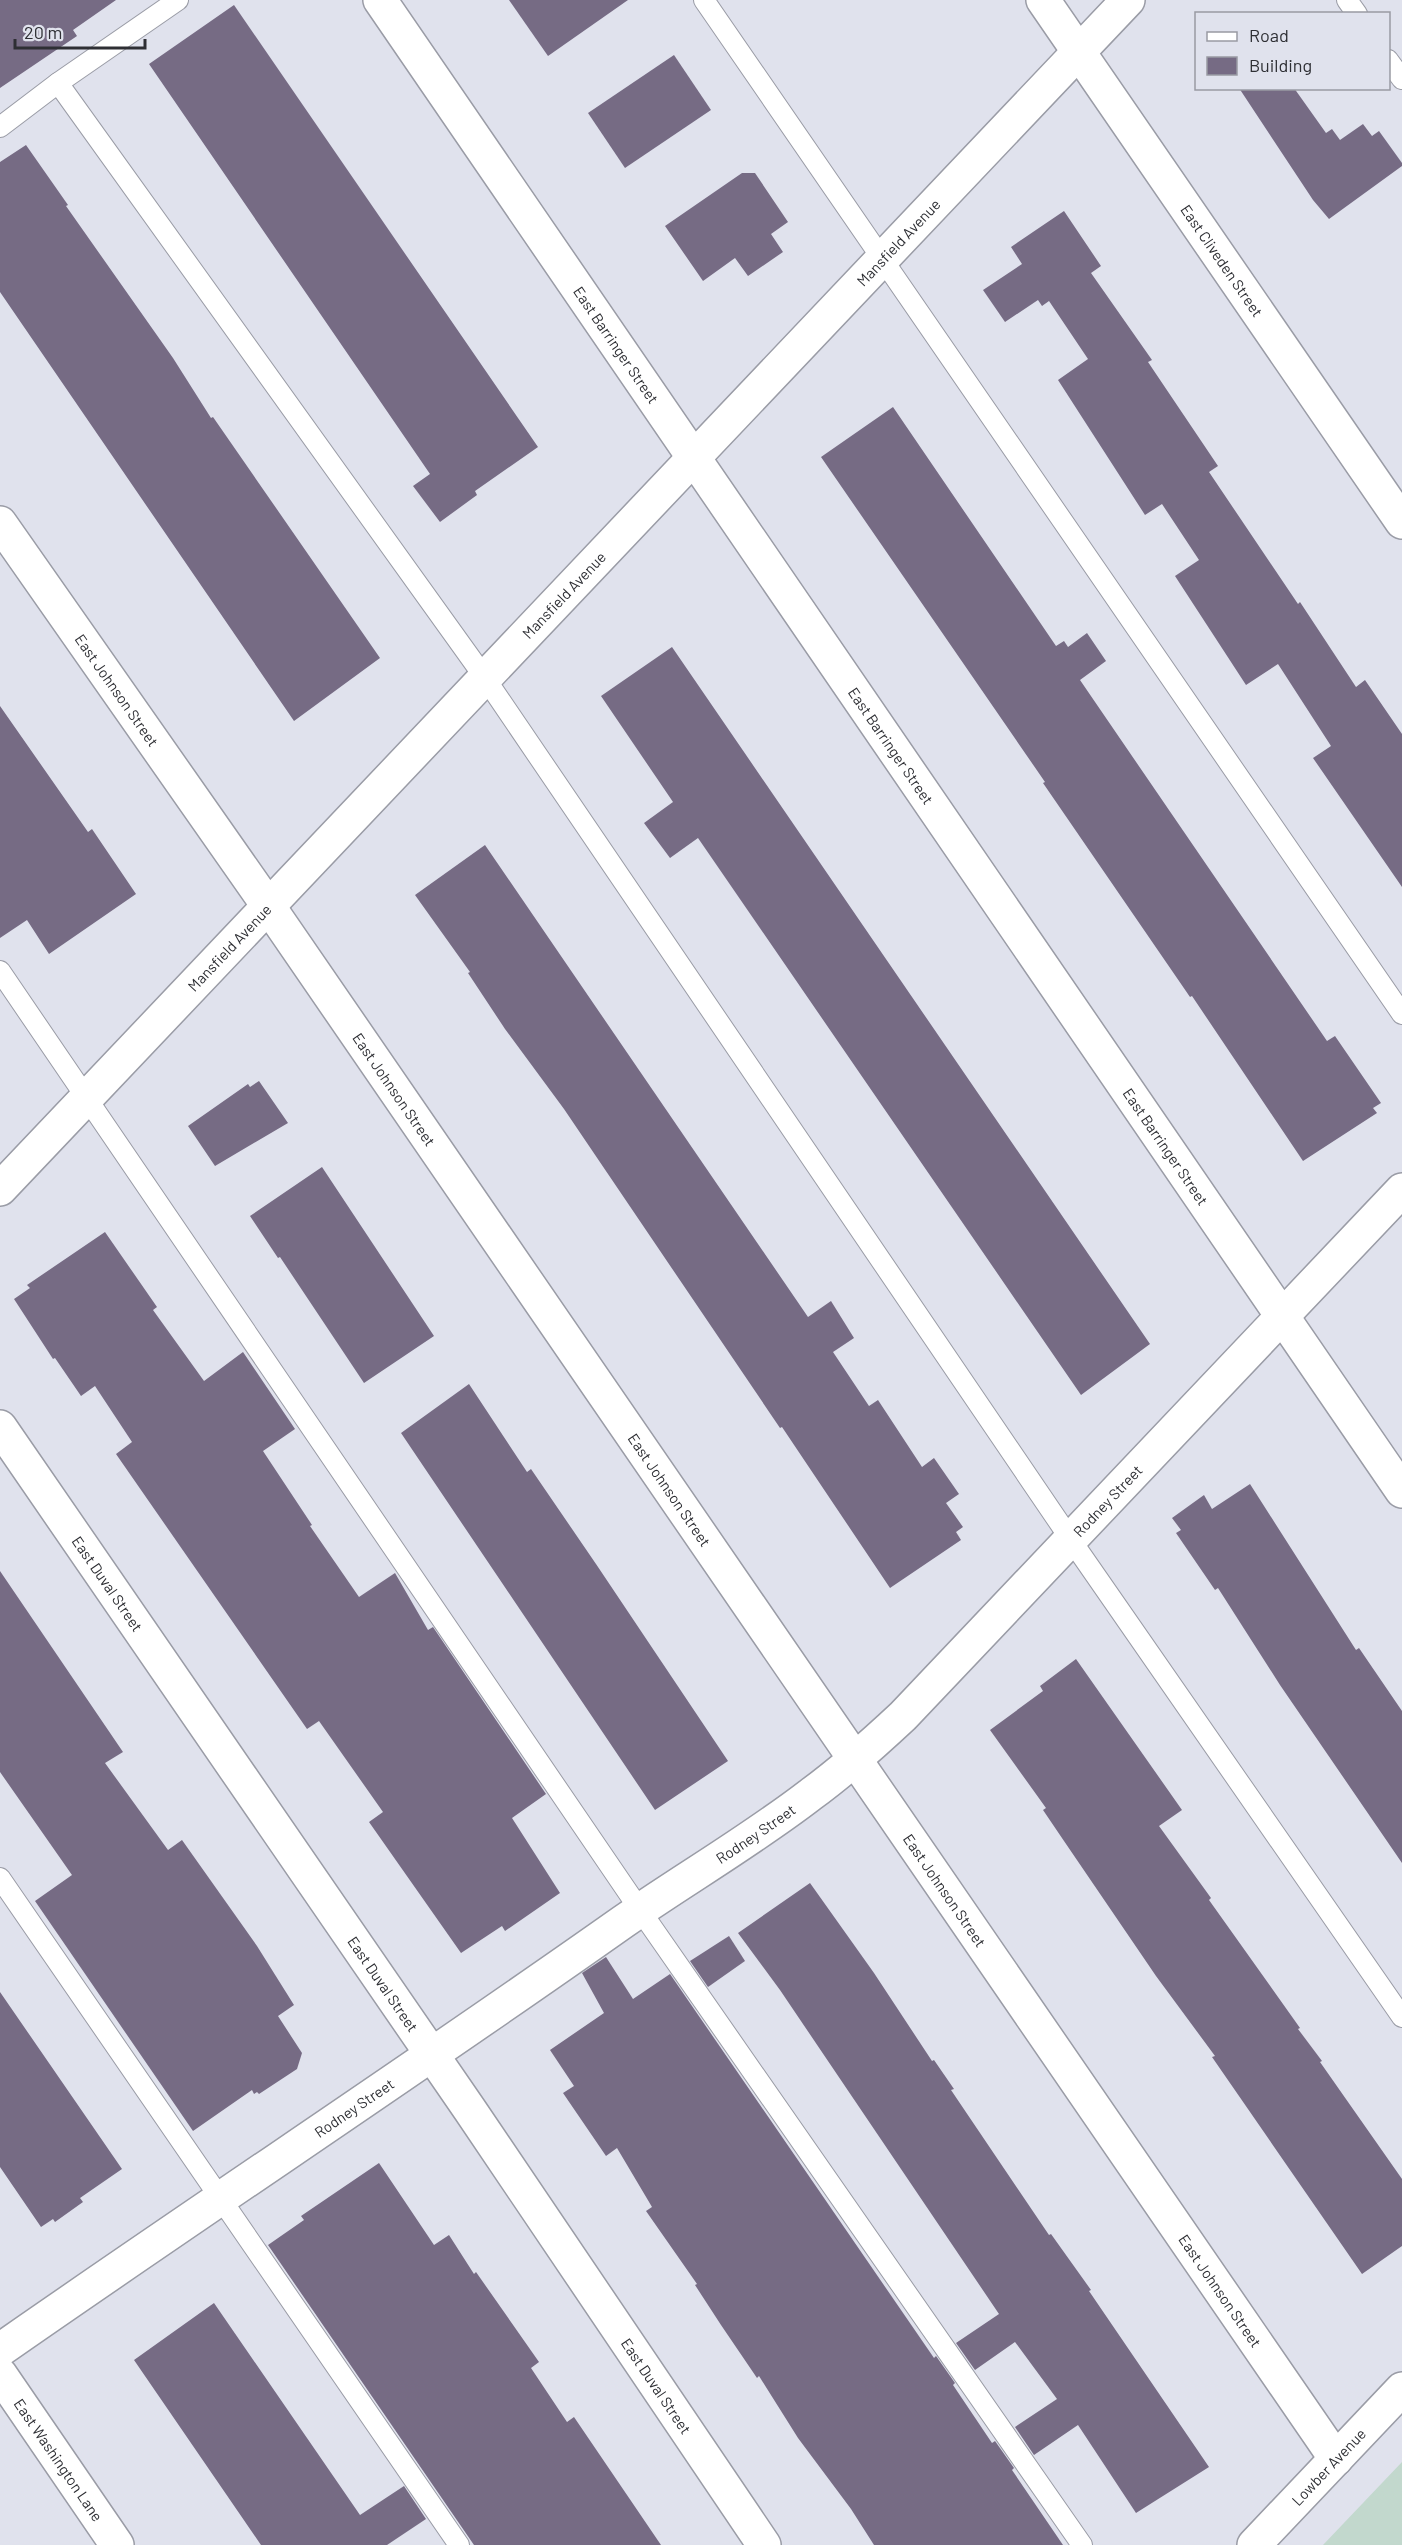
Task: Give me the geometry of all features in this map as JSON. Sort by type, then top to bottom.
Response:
[{"type":"street","name":"East Barringer Street","points":[[380,0],[1402,1491]]},
{"type":"street","name":"East Cliveden Street","points":[[1042,0],[1402,522]]},
{"type":"street","name":"Mansfield Avenue","points":[[0,1189],[1128,0]]},
{"type":"street","name":"East Johnson Street","points":[[0,523],[269,907],[1335,2459]]},
{"type":"street","name":"Rodney Street","points":[[0,2350],[219,2198],[433,2056],[640,1910],[808,1797],[855,1760],[903,1716],[1402,1190]]},
{"type":"street","name":"East Duval Street","points":[[0,1427],[433,2056],[764,2545]]},
{"type":"street","name":"East Washington Lane","points":[[0,2374],[117,2545]]},
{"type":"street","name":"Lowber Avenue","points":[[1254,2545],[1402,2391]]},
{"type":"lane","points":[[0,127],[109,46],[178,0]]},
{"type":"lane","points":[[704,0],[1402,1014]]},
{"type":"lane","points":[[1390,62],[1402,80]]},
{"type":"lane","points":[[58,83],[485,678],[1071,1540],[1402,2018]]},
{"type":"lane","points":[[0,971],[640,1910],[1082,2545]]},
{"type":"lane","points":[[0,1878],[459,2545]]},
{"type":"green space","points":[[1402,2462],[1402,2545],[1323,2545]]},
{"type":"building","points":[[0,0],[116,0],[73,30],[77,36],[0,88]]},
{"type":"building","points":[[509,0],[628,0],[548,56]]},
{"type":"building","points":[[234,5],[538,447],[475,491],[477,495],[440,522],[413,486],[430,474],[149,64]]},
{"type":"building","points":[[674,55],[711,110],[625,168],[588,113]]},
{"type":"building","points":[[1240,90],[1295,90],[1326,133],[1332,129],[1340,140],[1363,124],[1372,136],[1379,131],[1402,163],[1402,166],[1329,219],[1313,200]]},
{"type":"building","points":[[26,145],[173,358],[211,418],[213,417],[380,658],[294,721],[0,292],[0,162]]},
{"type":"building","points":[[742,173],[755,173],[788,222],[771,234],[783,252],[748,276],[735,258],[703,281],[665,226]]},
{"type":"building","points":[[1064,211],[1101,266],[1091,273],[1152,360],[1148,362],[1218,466],[1209,472],[1356,687],[1365,680],[1402,734],[1402,887],[1313,758],[1331,746],[1278,664],[1246,685],[1175,576],[1199,560],[1162,504],[1145,515],[1058,380],[1088,359],[1049,301],[1042,306],[1038,300],[1005,322],[983,290],[1022,264],[1011,247]]},
{"type":"building","points":[[893,407],[1056,646],[1064,641],[1068,647],[1087,633],[1106,661],[1080,680],[1327,1041],[1335,1036],[1381,1103],[1373,1108],[1377,1113],[1303,1161],[821,457]]},
{"type":"building","points":[[672,647],[1150,1344],[1081,1395],[698,838],[670,858],[644,823],[673,802],[601,696]]},
{"type":"building","points":[[0,706],[88,832],[92,829],[136,894],[49,954],[27,920],[0,938]]},
{"type":"building","points":[[485,845],[808,1317],[831,1301],[854,1338],[833,1352],[869,1406],[878,1400],[922,1467],[934,1458],[959,1494],[946,1503],[963,1527],[956,1532],[961,1540],[890,1588],[782,1427],[780,1428],[564,1109],[505,1029],[468,973],[470,972],[415,895]]},
{"type":"building","points":[[259,1081],[288,1123],[215,1166],[188,1126],[248,1084],[250,1087]]},
{"type":"building","points":[[322,1167],[434,1336],[364,1383],[250,1216]]},
{"type":"building","points":[[105,1232],[157,1307],[153,1310],[204,1381],[243,1352],[295,1429],[263,1451],[312,1525],[310,1526],[359,1597],[395,1573],[428,1630],[433,1627],[546,1794],[512,1818],[560,1893],[505,1931],[502,1926],[461,1953],[369,1822],[383,1812],[319,1721],[307,1729],[116,1454],[132,1442],[95,1386],[81,1396],[55,1358],[53,1359],[14,1299],[30,1288],[27,1285]]},
{"type":"building","points":[[469,1384],[527,1472],[531,1469],[728,1761],[655,1810],[401,1433]]},
{"type":"building","points":[[1250,1484],[1356,1650],[1359,1648],[1402,1711],[1402,1863],[1280,1685],[1218,1588],[1215,1590],[1176,1533],[1181,1530],[1172,1518],[1204,1495],[1212,1509]]},
{"type":"building","points":[[0,1571],[123,1752],[105,1763],[168,1850],[182,1840],[257,1946],[294,2005],[278,2016],[302,2053],[297,2069],[259,2094],[257,2092],[254,2094],[252,2090],[193,2131],[35,1901],[72,1875],[0,1772]]},
{"type":"building","points":[[1076,1659],[1182,1810],[1159,1826],[1211,1898],[1209,1900],[1300,2028],[1298,2029],[1322,2061],[1320,2062],[1402,2179],[1402,2246],[1362,2274],[1212,2057],[1215,2056],[1156,1976],[1064,1841],[1043,1810],[1046,1808],[990,1730],[1043,1691],[1040,1686]]},
{"type":"building","points":[[810,1883],[874,1973],[932,2061],[934,2060],[954,2089],[951,2090],[1049,2235],[1051,2234],[1091,2290],[1089,2291],[1209,2467],[1136,2513],[1078,2425],[1034,2455],[1015,2427],[1057,2399],[1015,2342],[975,2370],[956,2343],[999,2314],[780,1990],[738,1933]]},
{"type":"building","points":[[729,1936],[745,1961],[708,1987],[690,1961]]},
{"type":"building","points":[[606,1957],[633,1999],[670,1974],[934,2358],[936,2356],[955,2383],[953,2385],[992,2443],[995,2441],[1014,2468],[1012,2470],[1063,2545],[874,2545],[851,2509],[798,2438],[759,2376],[757,2378],[695,2285],[697,2284],[646,2211],[652,2207],[617,2148],[606,2156],[563,2093],[574,2086],[550,2050],[604,2013],[582,1973]]},
{"type":"building","points":[[0,1992],[122,2169],[80,2198],[83,2202],[55,2222],[53,2219],[41,2227],[0,2167]]},
{"type":"building","points":[[379,2163],[434,2245],[449,2235],[474,2274],[476,2272],[539,2362],[531,2368],[567,2422],[574,2417],[661,2545],[474,2545],[268,2245],[304,2220],[301,2216]]},
{"type":"building","points":[[214,2303],[360,2515],[404,2486],[426,2519],[387,2545],[261,2545],[134,2360]]}]
